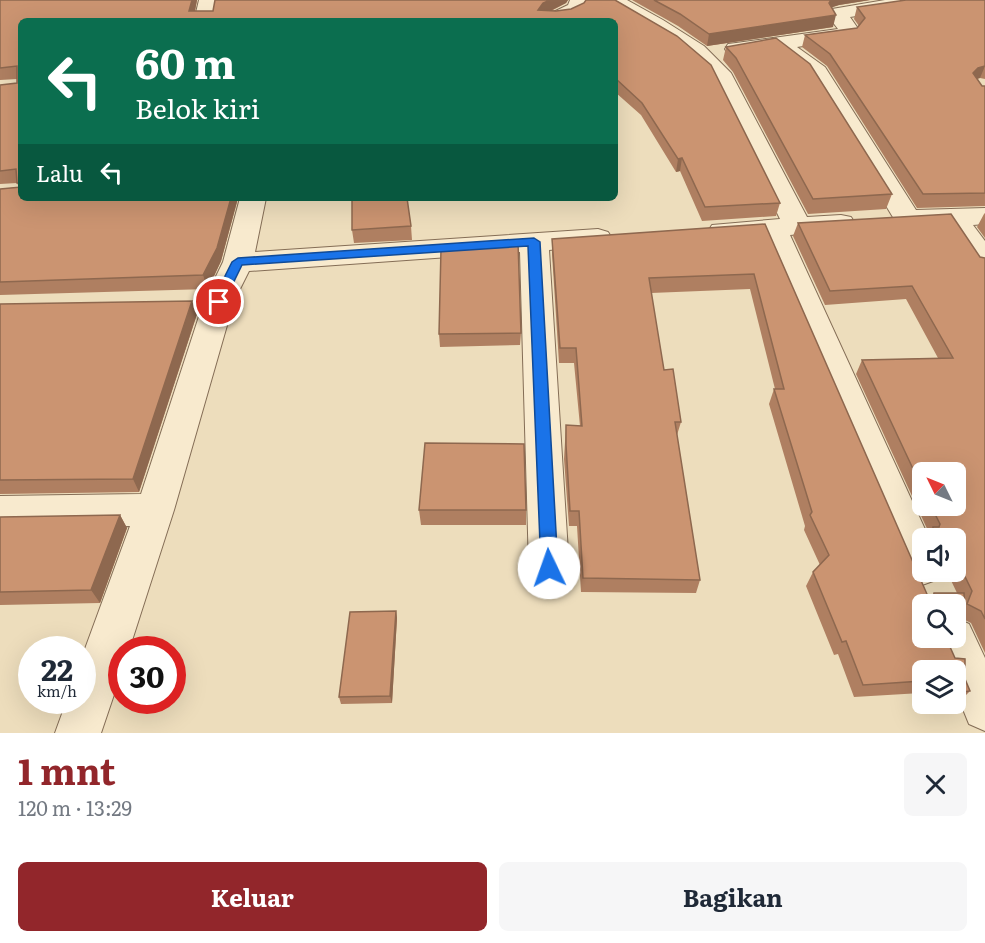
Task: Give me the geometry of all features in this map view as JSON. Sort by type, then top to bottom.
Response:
[{"type":"street","points":[[205,18],[209,0]]},
{"type":"street","points":[[556,18],[577,8],[580,0]]},
{"type":"street","points":[[613,0],[704,55],[720,73],[912,539]]},
{"type":"street","points":[[704,55],[777,42],[846,34],[849,30],[838,16],[839,13],[924,0]]},
{"type":"street","points":[[777,42],[817,72],[908,218]]},
{"type":"street","points":[[78,733],[155,510],[219,302],[238,262],[252,201]]},
{"type":"street","points":[[701,232],[908,218],[985,216]]},
{"type":"street","points":[[954,217],[985,262]]},
{"type":"street","points":[[238,262],[629,236]]},
{"type":"street","points":[[534,242],[549,568]]},
{"type":"street","points":[[185,302],[219,302]]},
{"type":"street","points":[[0,512],[155,510]]},
{"type":"street","points":[[958,648],[985,708]]},
{"type":"building","points":[[0,0],[192,0],[189,11],[213,11],[215,0],[550,0],[543,3],[538,10],[556,11],[571,9],[586,0],[615,0],[677,36],[711,65],[780,203],[705,207],[682,158],[678,159],[642,103],[618,81],[618,18],[18,18],[18,183],[16,169],[0,171],[0,85],[17,83],[17,66],[0,68]]},
{"type":"building","points":[[654,0],[831,0],[829,3],[836,15],[709,34]]},
{"type":"building","points":[[906,0],[985,0],[985,66],[973,73],[982,86],[985,86],[985,193],[923,194],[830,54],[805,35],[857,28],[865,18],[857,7]]},
{"type":"building","points":[[776,38],[810,64],[892,194],[813,199],[736,58],[726,47]]},
{"type":"building","points":[[18,187],[18,201],[230,201],[217,248],[203,275],[0,282],[0,189]]},
{"type":"building","points":[[352,201],[407,201],[411,226],[352,230]]},
{"type":"building","points":[[951,214],[980,257],[985,258],[985,619],[981,611],[967,604],[972,591],[966,579],[966,528],[933,528],[939,527],[940,524],[936,516],[966,516],[966,462],[912,462],[912,467],[862,360],[953,358],[912,286],[830,291],[798,223]]},
{"type":"building","points":[[765,224],[912,560],[912,582],[922,582],[927,594],[912,594],[912,648],[950,648],[955,658],[965,660],[912,660],[912,682],[863,685],[846,641],[842,642],[813,572],[829,555],[810,515],[812,512],[774,389],[784,389],[754,274],[649,278],[664,370],[673,369],[681,422],[675,422],[700,580],[583,578],[579,511],[570,511],[566,445],[566,425],[582,426],[576,348],[560,348],[552,239]]},
{"type":"building","points":[[518,242],[521,333],[439,334],[441,249],[492,247]]},
{"type":"building","points":[[192,301],[133,479],[0,480],[0,304]]},
{"type":"building","points":[[425,443],[524,444],[526,510],[419,510]]},
{"type":"building","points":[[120,515],[91,590],[0,592],[0,517]]},
{"type":"building","points":[[934,593],[964,594],[934,594]]},
{"type":"building","points":[[396,611],[390,696],[339,697],[350,612]]},
{"type":"route","points":[[219,302],[238,262],[534,242],[549,568]]}]
